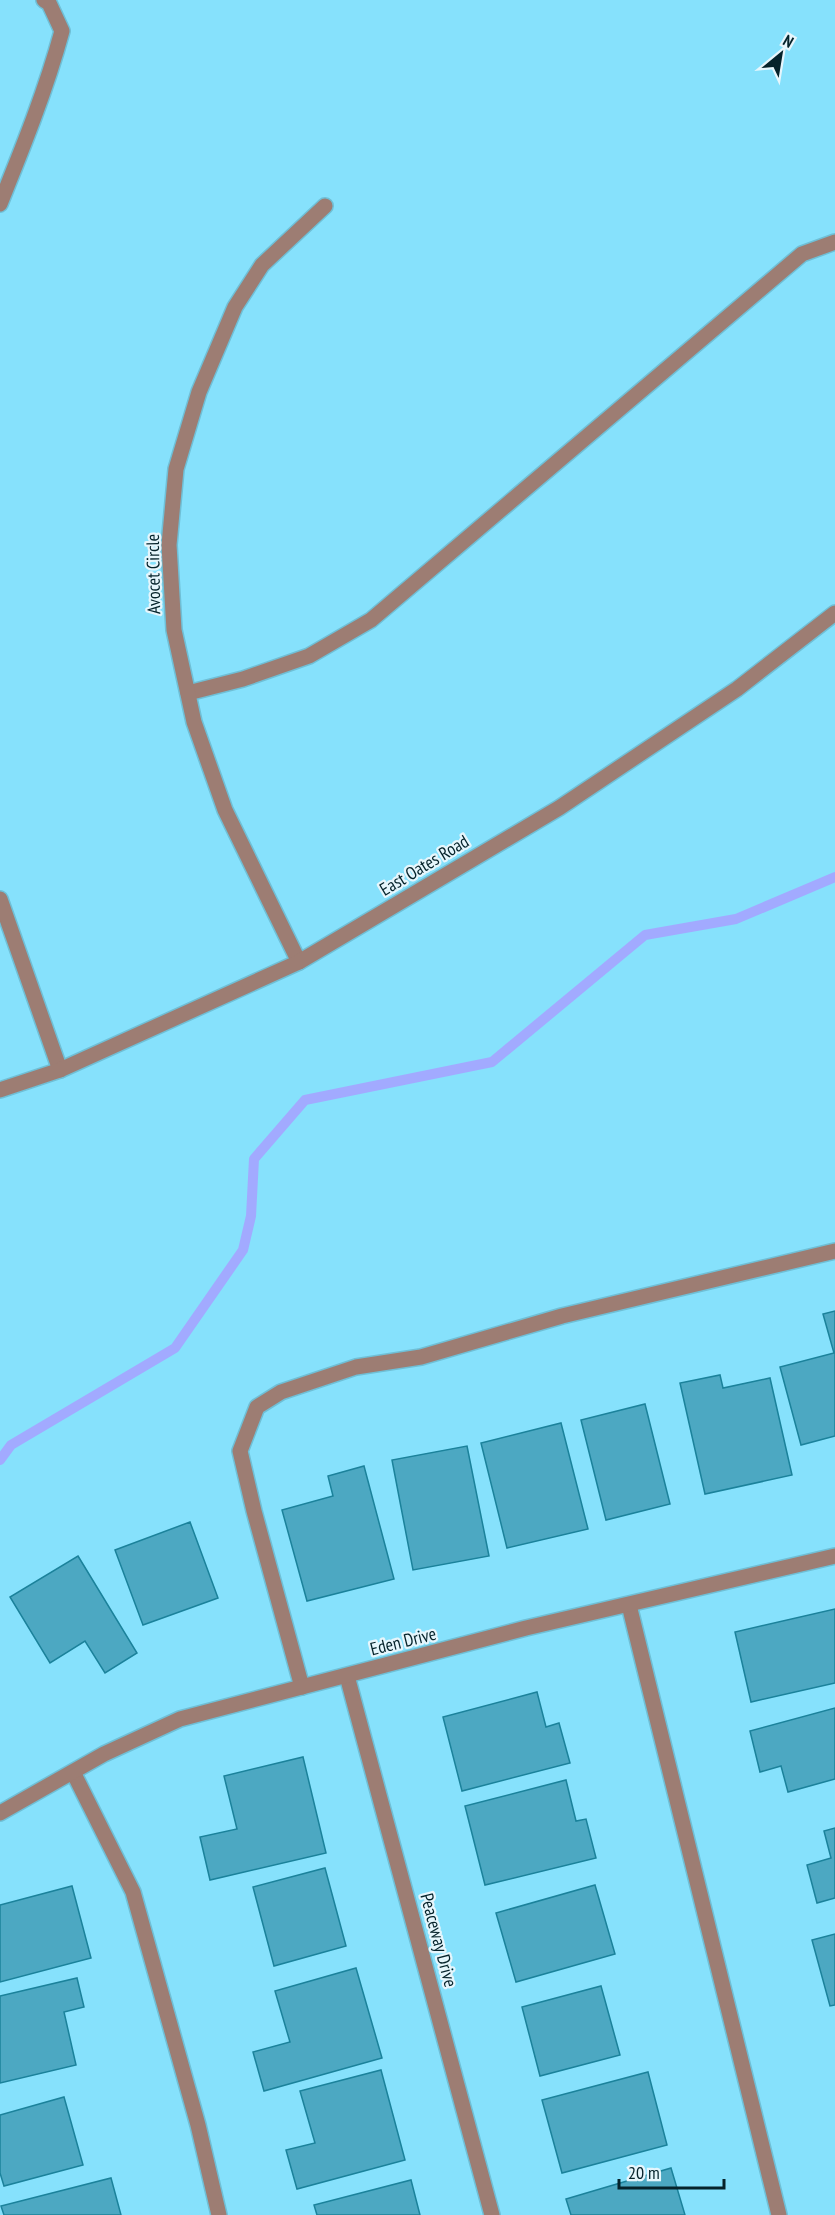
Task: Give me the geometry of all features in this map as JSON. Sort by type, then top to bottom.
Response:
[{"type":"street","points":[[0,204],[30,131],[62,31],[49,3],[44,0]]},
{"type":"street","name":"Avocet Circle","points":[[298,962],[225,810],[194,722],[174,630],[169,545],[176,469],[199,392],[235,307],[262,265],[325,206]]},
{"type":"street","points":[[188,693],[243,680],[309,657],[371,620],[802,254],[835,242]]},
{"type":"street","name":"East Oates Road","points":[[0,1090],[60,1070],[298,962],[559,808],[737,689],[835,613]]},
{"type":"street","points":[[0,899],[60,1070]]},
{"type":"street","points":[[302,1687],[240,1451],[257,1407],[281,1392],[356,1367],[422,1358],[562,1316],[835,1251]]},
{"type":"street","name":"Eden Drive","points":[[0,1813],[104,1754],[180,1719],[526,1628],[835,1556]]},
{"type":"street","points":[[629,1605],[779,2215]]},
{"type":"street","name":"Peaceway Drive","points":[[347,1676],[492,2215]]},
{"type":"street","points":[[73,1772],[133,1892],[198,2125],[219,2215]]},
{"type":"building","points":[[835,1311],[835,1436],[801,1445],[780,1367],[834,1353],[823,1314]]},
{"type":"building","points":[[720,1375],[723,1388],[770,1378],[792,1475],[705,1494],[680,1383]]},
{"type":"building","points":[[645,1404],[670,1504],[606,1520],[581,1420]]},
{"type":"building","points":[[561,1423],[588,1529],[507,1548],[481,1443]]},
{"type":"building","points":[[467,1446],[489,1556],[413,1570],[392,1460]]},
{"type":"building","points":[[364,1466],[394,1579],[307,1601],[282,1510],[333,1496],[328,1476]]},
{"type":"building","points":[[190,1522],[218,1598],[143,1625],[115,1550]]},
{"type":"building","points":[[78,1556],[137,1653],[105,1673],[85,1641],[50,1663],[10,1597]]},
{"type":"building","points":[[835,1609],[835,1683],[751,1702],[735,1632]]},
{"type":"building","points":[[537,1692],[546,1727],[559,1723],[570,1763],[462,1791],[443,1717]]},
{"type":"building","points":[[835,1708],[835,1779],[788,1792],[781,1766],[760,1772],[750,1731]]},
{"type":"building","points":[[303,1757],[326,1853],[210,1880],[200,1837],[237,1829],[224,1776]]},
{"type":"building","points":[[566,1780],[576,1821],[586,1819],[596,1858],[485,1885],[465,1806]]},
{"type":"building","points":[[835,1828],[835,1898],[817,1903],[807,1865],[831,1858],[824,1831]]},
{"type":"building","points":[[325,1868],[346,1946],[274,1966],[253,1887]]},
{"type":"building","points":[[595,1885],[615,1954],[516,1982],[496,1913]]},
{"type":"building","points":[[72,1886],[91,1958],[0,1982],[0,1905]]},
{"type":"building","points":[[835,1934],[835,2005],[830,2006],[812,1940]]},
{"type":"building","points":[[356,1968],[382,2058],[264,2091],[253,2052],[290,2042],[275,1991]]},
{"type":"building","points":[[77,1978],[84,2007],[64,2012],[76,2065],[0,2083],[0,1996]]},
{"type":"building","points":[[601,1986],[620,2055],[540,2076],[522,2007]]},
{"type":"building","points":[[381,2070],[405,2160],[297,2189],[286,2150],[315,2143],[300,2091]]},
{"type":"building","points":[[648,2072],[667,2145],[562,2173],[542,2100]]},
{"type":"building","points":[[64,2097],[83,2165],[4,2186],[0,2173],[0,2115]]},
{"type":"building","points":[[671,2168],[685,2215],[571,2215],[566,2199]]},
{"type":"building","points":[[111,2178],[121,2215],[4,2215],[1,2206]]},
{"type":"building","points":[[411,2180],[420,2215],[317,2215],[314,2205]]},
{"type":"waterway","points":[[0,1460],[11,1445],[175,1348],[243,1250],[251,1216],[254,1159],[305,1100],[492,1062],[645,935],[736,919],[835,877]]}]
